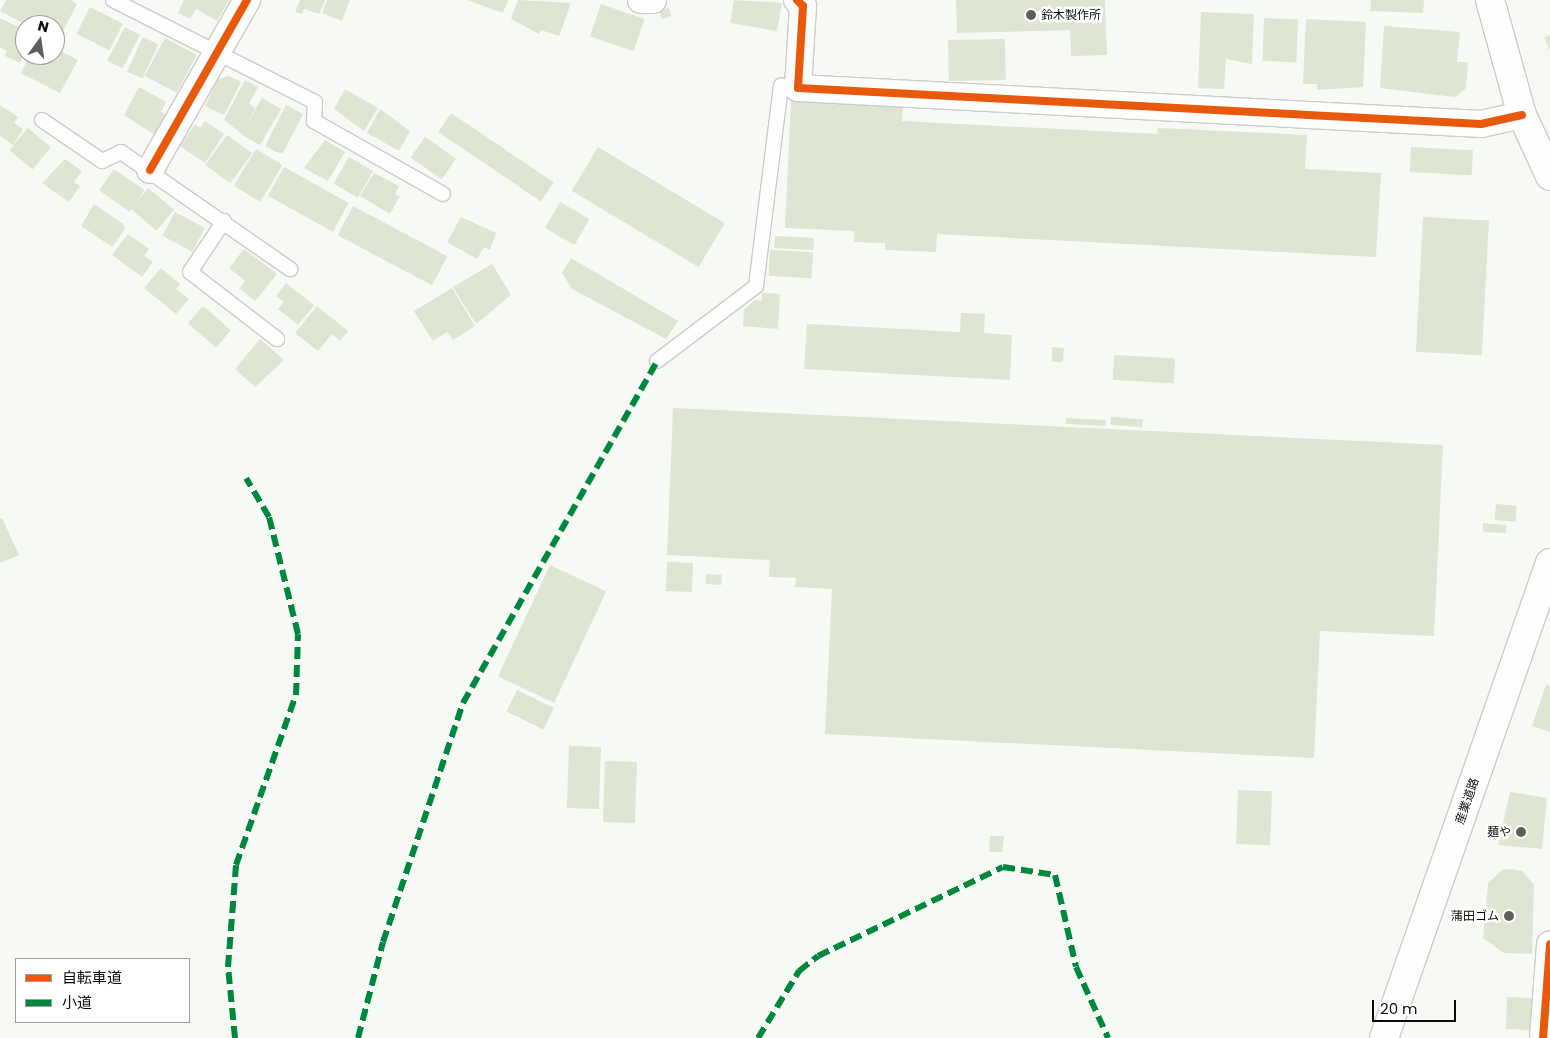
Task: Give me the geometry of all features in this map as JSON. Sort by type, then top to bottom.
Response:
[{"type":"main road","points":[[1490,0],[1522,115],[1550,176]]},
{"type":"main road","name":"産業道路","points":[[1384,1038],[1550,563]]},
{"type":"street","points":[[150,170],[218,54],[247,0]]},
{"type":"street","points":[[641,0],[654,0]]},
{"type":"street","points":[[797,0],[803,6],[798,88],[1482,124],[1522,115]]},
{"type":"street","points":[[1543,1038],[1549,989],[1550,944]]},
{"type":"lane","points":[[113,0],[316,102],[314,122],[443,194]]},
{"type":"lane","points":[[657,362],[756,286],[781,86],[798,88]]},
{"type":"lane","points":[[42,120],[102,161],[121,152],[224,221],[290,269]]},
{"type":"lane","points":[[224,221],[190,272],[277,339]]},
{"type":"building","points":[[6,0],[70,0],[77,4],[65,27],[65,15],[15,15],[15,19],[0,11]]},
{"type":"building","points":[[184,0],[229,0],[217,21],[196,9],[190,19],[178,13]]},
{"type":"building","points":[[300,0],[325,0],[319,14],[304,9],[302,14],[295,12]]},
{"type":"building","points":[[327,0],[350,0],[342,21],[322,13]]},
{"type":"building","points":[[467,0],[508,0],[503,13]]},
{"type":"building","points":[[518,0],[571,3],[559,36],[541,30],[539,34],[511,19]]},
{"type":"building","points":[[734,0],[782,3],[777,31],[730,23]]},
{"type":"building","name":"鈴木製作所","points":[[956,0],[1105,0],[1107,55],[1071,56],[1070,30],[957,33]]},
{"type":"building","points":[[1371,0],[1424,0],[1423,13],[1370,11]]},
{"type":"building","points":[[601,4],[644,19],[633,51],[590,36]]},
{"type":"building","points":[[90,7],[123,24],[109,51],[76,34]]},
{"type":"building","points":[[669,8],[671,17],[661,19],[659,10]]},
{"type":"building","points":[[1201,12],[1254,14],[1252,64],[1226,59],[1224,89],[1198,88]]},
{"type":"building","points":[[0,18],[15,25],[15,61],[5,56],[7,51],[0,47]]},
{"type":"building","points":[[1264,18],[1298,19],[1296,62],[1262,61]]},
{"type":"building","points":[[1306,19],[1366,22],[1363,87],[1317,90],[1317,84],[1303,84]]},
{"type":"building","points":[[1384,26],[1460,32],[1457,62],[1468,62],[1466,88],[1455,97],[1380,88]]},
{"type":"building","points":[[125,27],[140,35],[122,69],[107,61]]},
{"type":"building","points":[[1550,35],[1550,52],[1544,37]]},
{"type":"building","points":[[143,37],[158,44],[142,79],[127,71]]},
{"type":"building","points":[[165,38],[197,55],[177,93],[145,76]]},
{"type":"building","points":[[1005,39],[1006,80],[949,81],[948,40]]},
{"type":"building","points":[[65,53],[78,60],[60,93],[21,73],[25,65],[65,65]]},
{"type":"building","points":[[229,76],[241,82],[224,115],[205,106],[218,79]]},
{"type":"building","points":[[245,80],[258,87],[249,104],[255,108],[242,134],[224,120]]},
{"type":"building","points":[[139,87],[166,102],[161,112],[171,117],[160,138],[124,115]]},
{"type":"building","points":[[345,89],[378,108],[364,131],[334,109]]},
{"type":"building","points":[[262,98],[281,109],[260,145],[241,134]]},
{"type":"building","points":[[791,101],[903,107],[902,121],[1157,134],[1158,128],[1307,135],[1305,169],[1381,173],[1376,257],[937,234],[936,252],[885,250],[885,243],[854,242],[854,231],[785,228]]},
{"type":"building","points":[[0,105],[18,117],[14,123],[23,129],[13,145],[0,136]]},
{"type":"building","points":[[286,105],[303,114],[283,153],[276,152],[265,146]]},
{"type":"building","points":[[380,109],[410,131],[399,151],[367,133]]},
{"type":"building","points":[[451,113],[554,182],[541,201],[438,132]]},
{"type":"building","points":[[205,121],[224,134],[205,163],[180,146],[195,124],[200,128]]},
{"type":"building","points":[[28,128],[51,147],[32,169],[9,150]]},
{"type":"building","points":[[227,135],[252,153],[230,183],[205,165]]},
{"type":"building","points":[[425,137],[456,159],[442,179],[411,157]]},
{"type":"building","points":[[325,140],[345,152],[328,181],[304,168]]},
{"type":"building","points":[[598,147],[725,223],[699,267],[572,191]]},
{"type":"building","points":[[1411,147],[1473,150],[1472,175],[1410,172]]},
{"type":"building","points":[[256,149],[283,165],[260,202],[234,186]]},
{"type":"building","points":[[349,157],[373,171],[358,198],[334,184]]},
{"type":"building","points":[[65,159],[82,171],[74,182],[80,186],[69,202],[42,183]]},
{"type":"building","points":[[284,167],[349,203],[333,232],[268,196]]},
{"type":"building","points":[[114,169],[144,190],[129,212],[99,190]]},
{"type":"building","points":[[374,173],[399,186],[395,194],[400,196],[390,214],[360,196]]},
{"type":"building","points":[[148,188],[174,210],[157,231],[131,209]]},
{"type":"building","points":[[560,202],[589,219],[574,245],[545,228]]},
{"type":"building","points":[[94,204],[123,224],[125,229],[112,247],[81,226]]},
{"type":"building","points":[[353,206],[447,256],[432,285],[338,235]]},
{"type":"building","points":[[175,212],[205,228],[192,252],[162,236]]},
{"type":"building","points":[[461,217],[496,233],[490,250],[484,247],[477,259],[447,242]]},
{"type":"building","points":[[1423,217],[1489,220],[1482,355],[1416,352]]},
{"type":"building","points":[[128,234],[149,249],[144,256],[153,262],[142,277],[112,255]]},
{"type":"building","points":[[775,236],[814,238],[813,250],[774,248]]},
{"type":"building","points":[[244,249],[277,274],[255,301],[239,288],[245,281],[229,268]]},
{"type":"building","points":[[770,250],[813,252],[812,278],[769,276]]},
{"type":"building","points":[[571,258],[678,321],[666,339],[572,289],[562,273]]},
{"type":"building","points":[[492,264],[511,295],[476,324],[453,287]]},
{"type":"building","points":[[161,268],[180,284],[176,289],[189,299],[176,314],[144,288]]},
{"type":"building","points":[[286,283],[314,305],[298,325],[278,309],[284,302],[276,296]]},
{"type":"building","points":[[452,288],[475,326],[453,340],[447,332],[433,341],[414,311]]},
{"type":"building","points":[[762,293],[780,294],[778,329],[743,326],[744,310],[755,300],[762,301]]},
{"type":"building","points":[[203,306],[231,330],[216,348],[188,323]]},
{"type":"building","points":[[317,306],[348,331],[340,341],[332,334],[318,351],[295,333]]},
{"type":"building","points":[[961,313],[985,314],[984,333],[1012,335],[1010,380],[804,369],[807,324],[960,332]]},
{"type":"building","points":[[260,339],[284,360],[255,387],[235,369]]},
{"type":"building","points":[[1052,347],[1064,348],[1063,362],[1052,362]]},
{"type":"building","points":[[1114,355],[1175,358],[1174,383],[1113,380]]},
{"type":"building","points":[[673,408],[1443,445],[1434,636],[1320,631],[1314,758],[825,734],[832,589],[795,587],[796,578],[769,577],[770,560],[667,555]]},
{"type":"building","points":[[1111,417],[1143,419],[1142,427],[1110,425]]},
{"type":"building","points":[[1066,418],[1106,420],[1106,426],[1066,424]]},
{"type":"building","points":[[1496,504],[1517,506],[1516,522],[1495,520]]},
{"type":"building","points":[[2,518],[19,555],[0,563],[0,519]]},
{"type":"building","points":[[1483,523],[1506,525],[1506,533],[1483,532]]},
{"type":"building","points":[[667,562],[693,563],[692,592],[666,591]]},
{"type":"building","points":[[550,565],[606,591],[554,703],[498,676]]},
{"type":"building","points":[[706,574],[722,575],[721,585],[705,584]]},
{"type":"building","points":[[1546,685],[1550,686],[1550,732],[1532,726]]},
{"type":"building","points":[[517,690],[554,708],[543,730],[506,712]]},
{"type":"building","points":[[569,746],[601,747],[599,809],[567,808]]},
{"type":"building","points":[[605,761],[637,762],[635,823],[603,822]]},
{"type":"building","points":[[1238,790],[1272,791],[1270,845],[1236,844]]},
{"type":"building","name":"麺や","points":[[1510,792],[1547,798],[1542,849],[1498,845]]},
{"type":"building","points":[[990,836],[1004,836],[1002,852],[989,852]]},
{"type":"building","name":"蒲田ゴム","points":[[1502,870],[1522,871],[1534,885],[1532,954],[1504,953],[1483,938],[1488,883]]},
{"type":"building","points":[[1507,997],[1534,998],[1533,1030],[1506,1029]]},
{"type":"marked path","points":[[358,1038],[383,942],[463,703],[657,361]]},
{"type":"marked path","points":[[235,1038],[228,967],[236,865],[296,695],[298,634],[269,517],[246,478]]},
{"type":"marked path","points":[[758,1038],[799,971],[818,956],[1003,867],[1055,875],[1076,967],[1108,1038]]},
{"type":"cycle path","points":[[150,170],[247,0]]},
{"type":"cycle path","points":[[797,0],[803,6],[798,88],[1481,124],[1522,115]]},
{"type":"cycle path","points":[[1543,1038],[1550,944]]},
{"type":"place","name":"鈴木製作所","points":[[1031,15]]},
{"type":"place","name":"麺や","points":[[1521,832]]},
{"type":"place","name":"蒲田ゴム","points":[[1509,916]]}]
